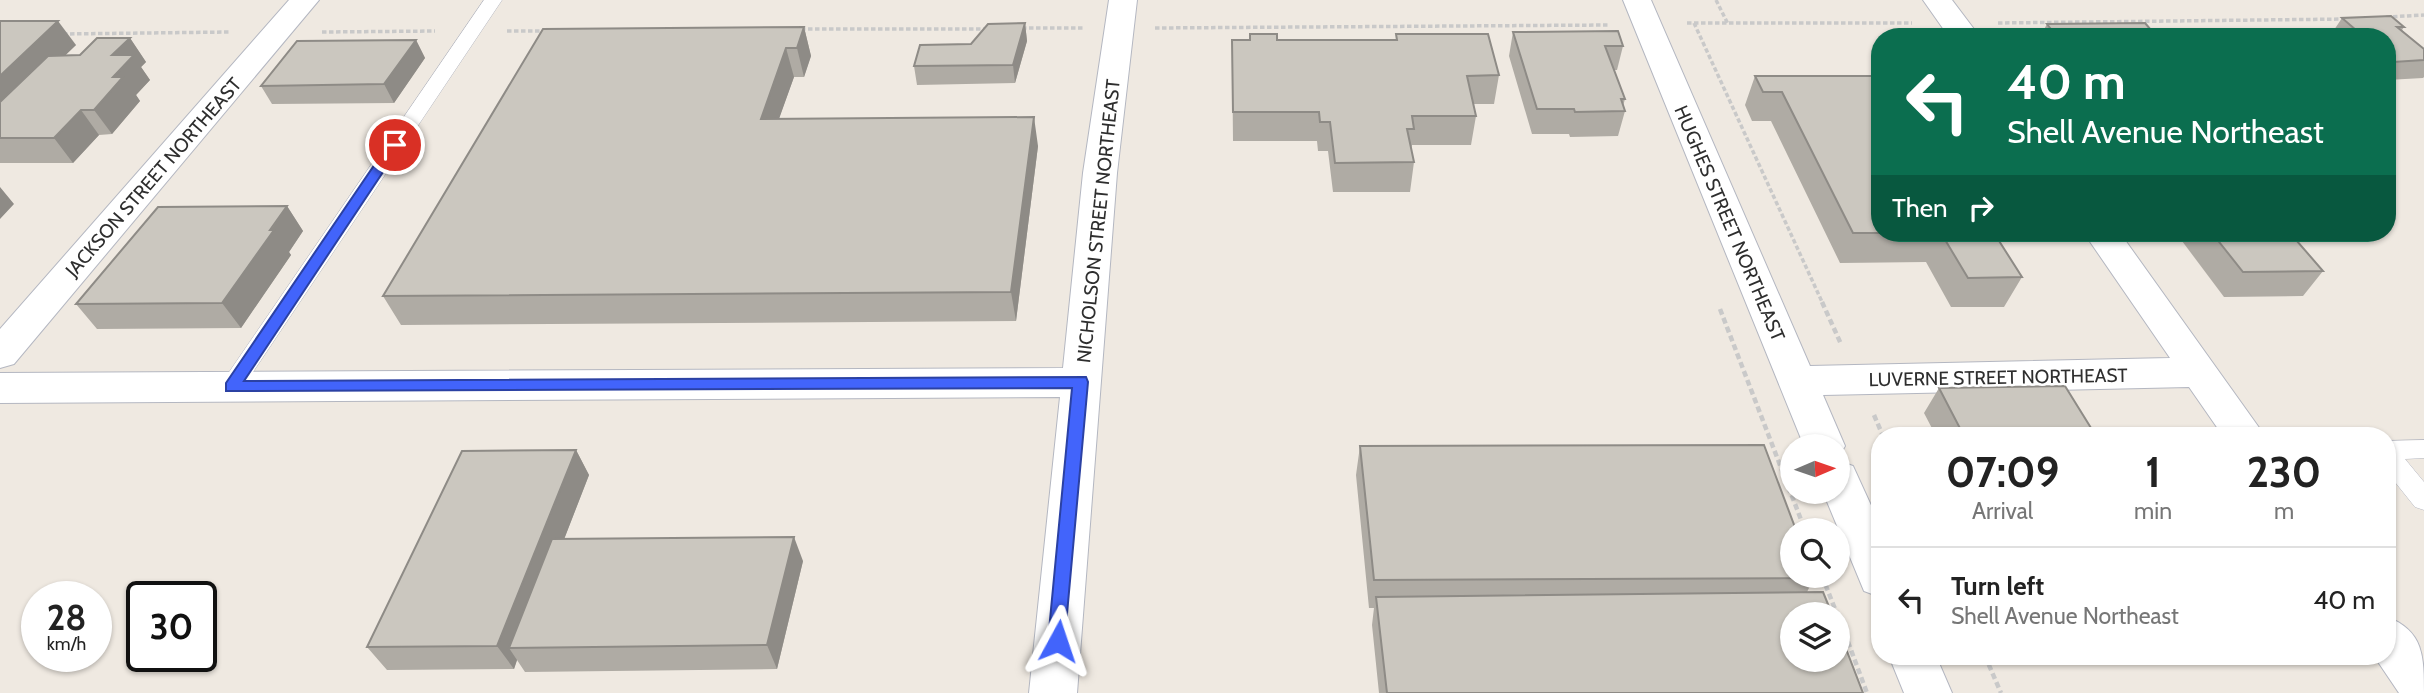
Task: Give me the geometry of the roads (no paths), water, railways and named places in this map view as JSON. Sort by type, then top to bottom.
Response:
[{"type":"street","name":"JACKSON STREET NORTHEAST","points":[[0,354],[306,0]]},
{"type":"street","name":"HUGHES STREET NORTHEAST","points":[[1642,11],[1819,434]]},
{"type":"street","name":"NICHOLSON STREET NORTHEAST","points":[[1053,693],[1100,173],[1121,14]]},
{"type":"street","points":[[2108,242],[2239,427]]},
{"type":"street","name":"LUVERNE STREET NORTHEAST","points":[[1796,381],[2201,372]]},
{"type":"street","points":[[0,388],[1080,382]]},
{"type":"street","points":[[1849,504],[1871,557]]},
{"type":"street","points":[[2396,650],[2424,689]]},
{"type":"street","points":[[1916,665],[1928,693]]},
{"type":"lane","points":[[231,387],[493,0]]},
{"type":"lane","points":[[2396,451],[2424,449]]},
{"type":"lane","points":[[2396,464],[2424,500]]}]
